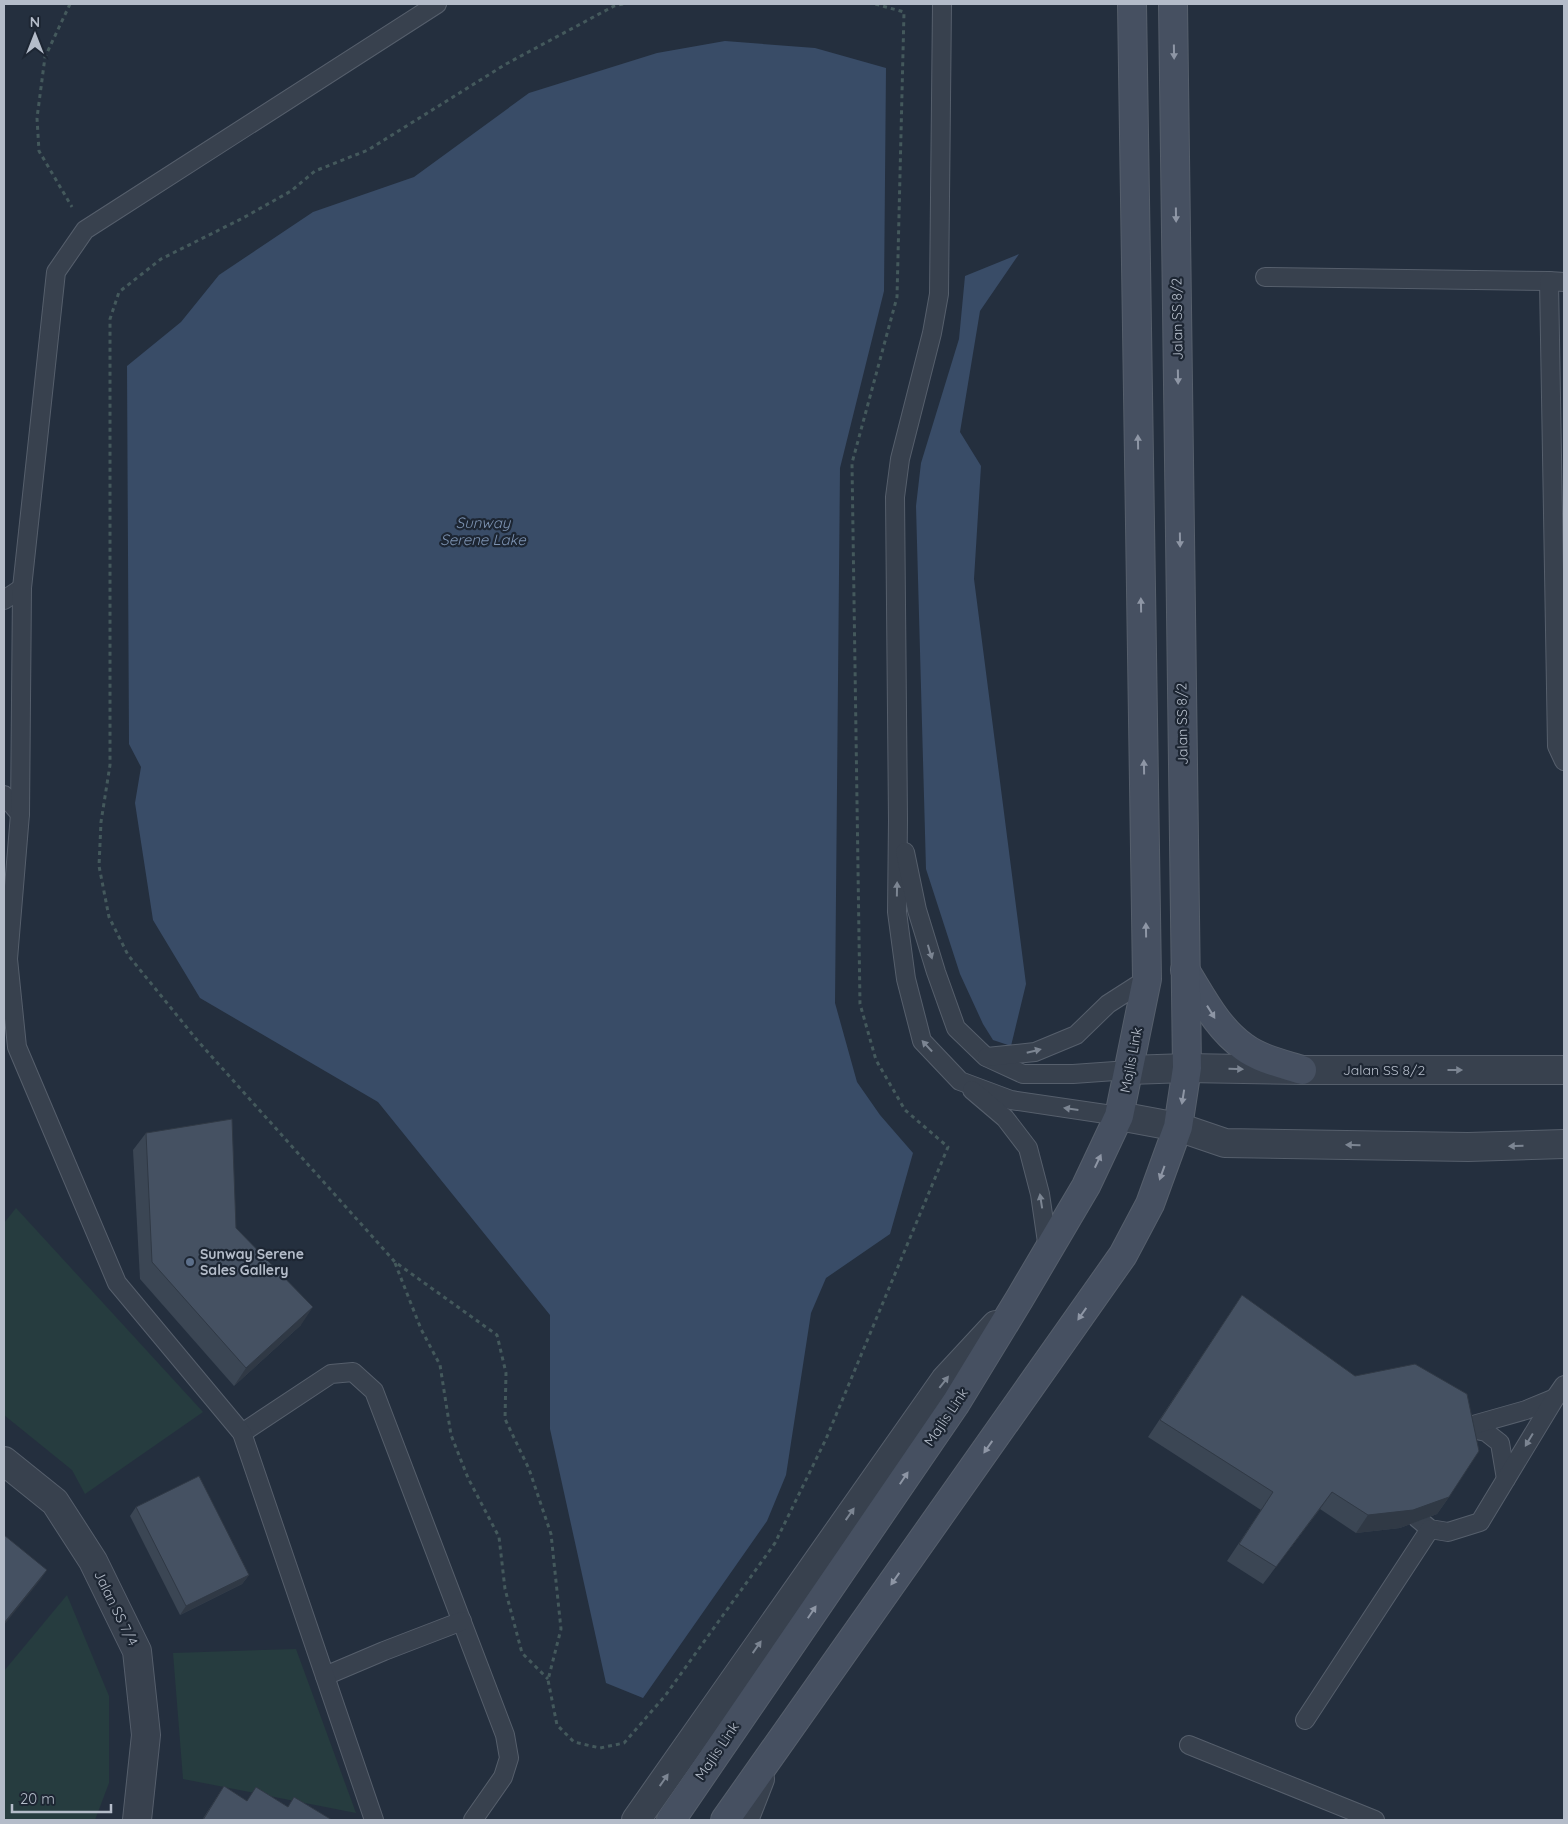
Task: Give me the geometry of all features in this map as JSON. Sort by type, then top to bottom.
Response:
[{"type":"main road","points":[[1132,4],[1147,979]]},
{"type":"main road","name":"Jalan SS 8/2","points":[[1173,4],[1185,970],[1188,1068]]},
{"type":"main road","points":[[1185,970],[1216,1019],[1228,1034],[1245,1048],[1263,1057],[1302,1070]]},
{"type":"main road","name":"Majlis Link","points":[[671,1820],[956,1402],[1086,1186],[1119,1116],[1147,979]]},
{"type":"main road","points":[[725,1820],[1123,1255],[1150,1204],[1178,1127],[1188,1068]]},
{"type":"street","points":[[1128,1070],[1188,1068]]},
{"type":"street","name":"Jalan SS 8/2","points":[[1188,1068],[1564,1070]]},
{"type":"street","points":[[1119,1116],[1178,1127],[1225,1142],[1468,1147],[1564,1144]]},
{"type":"street","points":[[636,1820],[945,1380],[1020,1298]]},
{"type":"street","name":"Jalan SS 7/4","points":[[4,1461],[55,1502],[93,1561],[137,1651],[146,1735],[137,1820]]},
{"type":"street","points":[[744,1820],[767,1761]]},
{"type":"lane","points":[[374,1820],[242,1434],[117,1282],[17,1047],[8,959],[20,814],[22,588],[56,272],[85,230],[438,4]]},
{"type":"lane","points":[[942,4],[939,294],[932,333],[900,459],[895,497],[897,912],[906,979],[922,1041],[960,1081],[1005,1118],[1028,1148],[1040,1194],[1048,1250]]},
{"type":"lane","points":[[1265,277],[1557,281],[1559,551],[1557,746],[1564,761]]},
{"type":"lane","points":[[4,600],[22,588]]},
{"type":"lane","points":[[4,795],[20,814]]},
{"type":"lane","points":[[898,820],[917,910],[956,1028],[986,1057],[1023,1074],[1073,1074],[1128,1070]]},
{"type":"lane","points":[[986,1057],[1035,1052],[1076,1035],[1108,1004],[1147,979]]},
{"type":"lane","points":[[960,1081],[1011,1100],[1119,1116]]},
{"type":"lane","points":[[242,1434],[331,1374],[353,1372],[374,1391],[505,1735],[509,1758],[503,1777],[473,1820]]},
{"type":"lane","points":[[1442,1446],[1447,1438],[1466,1428],[1526,1410],[1560,1392]]},
{"type":"lane","points":[[1423,1481],[1413,1498],[1417,1518],[1430,1529],[1448,1532],[1480,1522],[1560,1392]]},
{"type":"lane","points":[[1466,1428],[1486,1432],[1500,1443],[1506,1479]]},
{"type":"lane","points":[[1305,1720],[1430,1529]]},
{"type":"lane","points":[[325,1676],[462,1621]]},
{"type":"lane","points":[[1188,1745],[1375,1820]]},
{"type":"path","points":[[70,4],[45,57],[37,118],[39,151],[85,230]]},
{"type":"path","points":[[623,4],[614,6],[506,64],[368,150],[315,171],[292,191],[243,218],[160,259],[119,292],[110,318],[110,765],[101,822],[99,866],[109,917],[128,955],[196,1040],[395,1262],[497,1335],[506,1373],[505,1419],[529,1469],[551,1534],[561,1629],[548,1680],[557,1725],[574,1742],[600,1748],[624,1743],[665,1696],[775,1542],[826,1439],[948,1147],[905,1110],[876,1060],[860,1004],[852,463],[897,297],[904,12],[875,4]]},
{"type":"path","points":[[395,1262],[421,1329],[440,1365],[451,1434],[468,1478],[499,1537],[505,1589],[522,1653],[548,1680]]},
{"type":"green space","points":[[16,1208],[203,1412],[85,1494],[72,1470],[4,1415],[4,1223]]},
{"type":"green space","points":[[67,1595],[109,1696],[109,1783],[95,1820],[4,1820],[4,1671]]},
{"type":"green space","points":[[296,1649],[356,1813],[183,1779],[173,1653]]},
{"type":"water","name":"Sunway Serene Lake","points":[[725,41],[815,48],[886,68],[884,291],[840,468],[835,1003],[857,1082],[880,1115],[913,1153],[890,1234],[826,1278],[811,1313],[786,1475],[767,1521],[643,1698],[606,1683],[550,1429],[550,1315],[378,1102],[200,998],[153,920],[135,803],[141,767],[129,744],[127,366],[181,322],[219,275],[313,212],[414,177],[529,93],[657,53]]},
{"type":"water","points":[[1019,254],[980,311],[960,432],[981,466],[974,579],[1026,984],[1011,1046],[993,1040],[983,1024],[960,974],[926,869],[916,506],[921,463],[959,339],[965,276]]},
{"type":"building","name":"Sunway Serene Sales Gallery","points":[[232,1119],[236,1228],[313,1307],[246,1368],[152,1262],[146,1133]]},
{"type":"building","points":[[1242,1295],[1355,1376],[1415,1364],[1467,1394],[1479,1451],[1449,1497],[1413,1510],[1368,1515],[1332,1492],[1276,1567],[1239,1544],[1273,1492],[1160,1420]]},
{"type":"building","points":[[199,1476],[249,1575],[186,1606],[136,1507]]},
{"type":"building","points":[[4,1535],[47,1570],[4,1623]]},
{"type":"building","points":[[224,1786],[247,1801],[256,1787],[288,1807],[294,1797],[332,1820],[203,1820]]},
{"type":"place","name":"Sunway Serene Sales Gallery","points":[[190,1262]]}]
